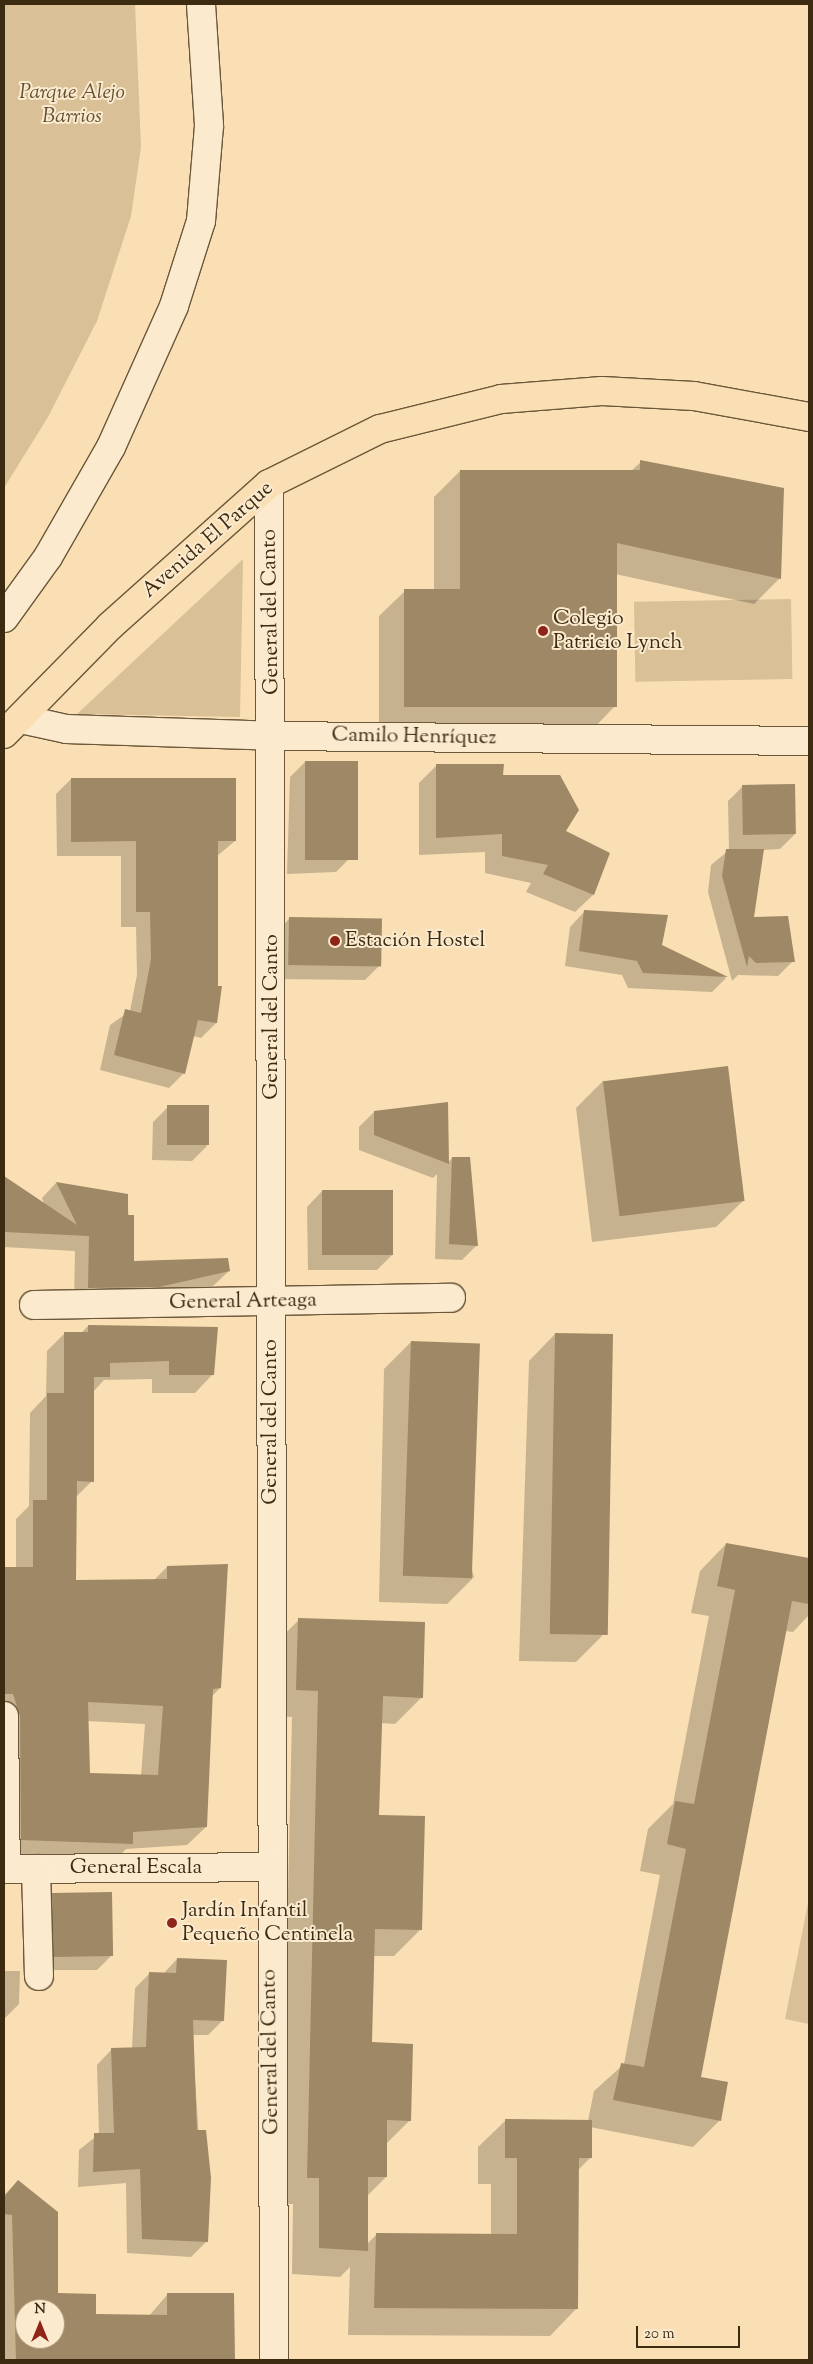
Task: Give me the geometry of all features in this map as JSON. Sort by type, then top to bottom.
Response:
[{"type":"main road","name":"Avenida El Parque","points":[[12,727],[110,626],[269,484],[380,429],[509,398],[653,392],[809,417]]},
{"type":"street","points":[[4,618],[48,557],[110,447],[174,306],[203,202],[209,125],[201,4]]},
{"type":"street","name":"General del Canto","points":[[269,484],[272,736],[272,1303],[269,1868],[274,2360]]},
{"type":"street","name":"Camilo Henríquez","points":[[12,727],[272,736],[809,741]]},
{"type":"street","name":"General Arteaga","points":[[34,1305],[272,1303],[451,1298]]},
{"type":"street","points":[[4,1716],[5,1869]]},
{"type":"street","name":"General Escala","points":[[5,1869],[269,1868]]},
{"type":"street","points":[[36,1869],[39,1976]]},
{"type":"green space","name":"Parque Alejo Barrios","points":[[4,4],[135,4],[141,147],[131,216],[97,321],[48,417],[4,488]]},
{"type":"green space","points":[[243,559],[240,717],[77,714]]},
{"type":"green space","points":[[791,599],[792,679],[635,682],[634,602]]},
{"type":"green space","points":[[809,1898],[809,2024],[785,2019]]},
{"type":"building","points":[[640,460],[784,488],[781,579],[617,543],[617,707],[404,707],[404,589],[460,589],[460,470],[640,470]]},
{"type":"building","points":[[305,761],[358,761],[358,860],[305,860]]},
{"type":"building","points":[[436,764],[504,764],[503,775],[560,775],[579,810],[566,831],[610,853],[594,895],[543,874],[548,865],[502,856],[502,834],[436,838]]},
{"type":"building","points":[[71,778],[236,778],[236,841],[218,841],[218,986],[222,986],[217,1023],[198,1020],[185,1074],[114,1055],[125,1009],[141,1013],[151,959],[150,912],[136,912],[136,841],[71,842]]},
{"type":"building","points":[[795,784],[796,834],[743,835],[742,785]]},
{"type":"building","points":[[726,849],[764,849],[754,917],[788,916],[795,962],[756,963],[749,956],[747,967],[722,876]]},
{"type":"building","points":[[584,910],[668,915],[662,945],[728,977],[643,973],[637,961],[579,951]]},
{"type":"building","name":"Estación Hostel","points":[[289,917],[382,919],[381,967],[288,965]]},
{"type":"building","points":[[728,1066],[745,1201],[620,1216],[603,1081]]},
{"type":"building","points":[[448,1102],[449,1164],[374,1135],[374,1111]]},
{"type":"building","points":[[167,1105],[209,1105],[209,1145],[167,1145]]},
{"type":"building","points":[[452,1157],[470,1157],[478,1246],[449,1244]]},
{"type":"building","points":[[4,1176],[77,1225],[56,1182],[128,1194],[128,1215],[134,1215],[134,1261],[228,1258],[230,1271],[159,1287],[88,1288],[89,1236],[4,1232]]},
{"type":"building","points":[[322,1190],[393,1190],[393,1255],[322,1255]]},
{"type":"building","points":[[88,1325],[218,1327],[214,1375],[169,1375],[169,1361],[110,1363],[110,1377],[94,1377],[94,1482],[77,1481],[76,1580],[167,1579],[167,1566],[228,1564],[221,1688],[213,1689],[207,1827],[133,1832],[133,1844],[21,1840],[20,1716],[13,1694],[4,1694],[4,1567],[33,1567],[33,1500],[47,1500],[47,1393],[64,1393],[64,1332],[88,1332]],"holes":[[[88,1702],[163,1706],[158,1775],[90,1773]]]},
{"type":"building","points":[[555,1333],[613,1334],[608,1635],[550,1634]]},
{"type":"building","points":[[411,1341],[480,1343],[472,1578],[403,1576]]},
{"type":"building","points":[[726,1543],[809,1558],[809,1604],[792,1601],[701,2077],[728,2082],[721,2121],[613,2100],[621,2063],[644,2067],[686,1849],[667,1844],[675,1801],[694,1804],[735,1590],[717,1586]]},
{"type":"building","points":[[298,1618],[425,1622],[423,1698],[383,1696],[379,1815],[425,1816],[422,1930],[375,1929],[372,2042],[413,2044],[411,2121],[387,2120],[387,2177],[368,2177],[368,2251],[319,2248],[319,2178],[307,2178],[318,1691],[296,1690]]},
{"type":"building","points":[[112,1892],[113,1956],[53,1957],[52,1893]]},
{"type":"building","points":[[177,1958],[227,1960],[224,2021],[193,2020],[197,2130],[206,2130],[211,2178],[208,2242],[142,2239],[140,2169],[93,2172],[94,2133],[114,2133],[111,2048],[146,2047],[149,1972],[176,1973]]},
{"type":"building","points":[[505,2119],[592,2120],[592,2158],[579,2158],[578,2309],[374,2308],[376,2233],[517,2234],[517,2158],[505,2158]]},
{"type":"building","points":[[18,2180],[58,2212],[58,2293],[96,2294],[96,2314],[167,2315],[167,2293],[234,2293],[235,2360],[16,2360],[16,2349],[65,2349],[65,2299],[15,2299],[15,2324],[12,2215],[4,2214],[4,2197]]},
{"type":"place","name":"Colegio Patricio Lynch","points":[[543,631]]},
{"type":"place","name":"Estación Hostel","points":[[335,941]]},
{"type":"place","name":"Jardín Infantil Pequeño Centinela","points":[[172,1923]]}]
